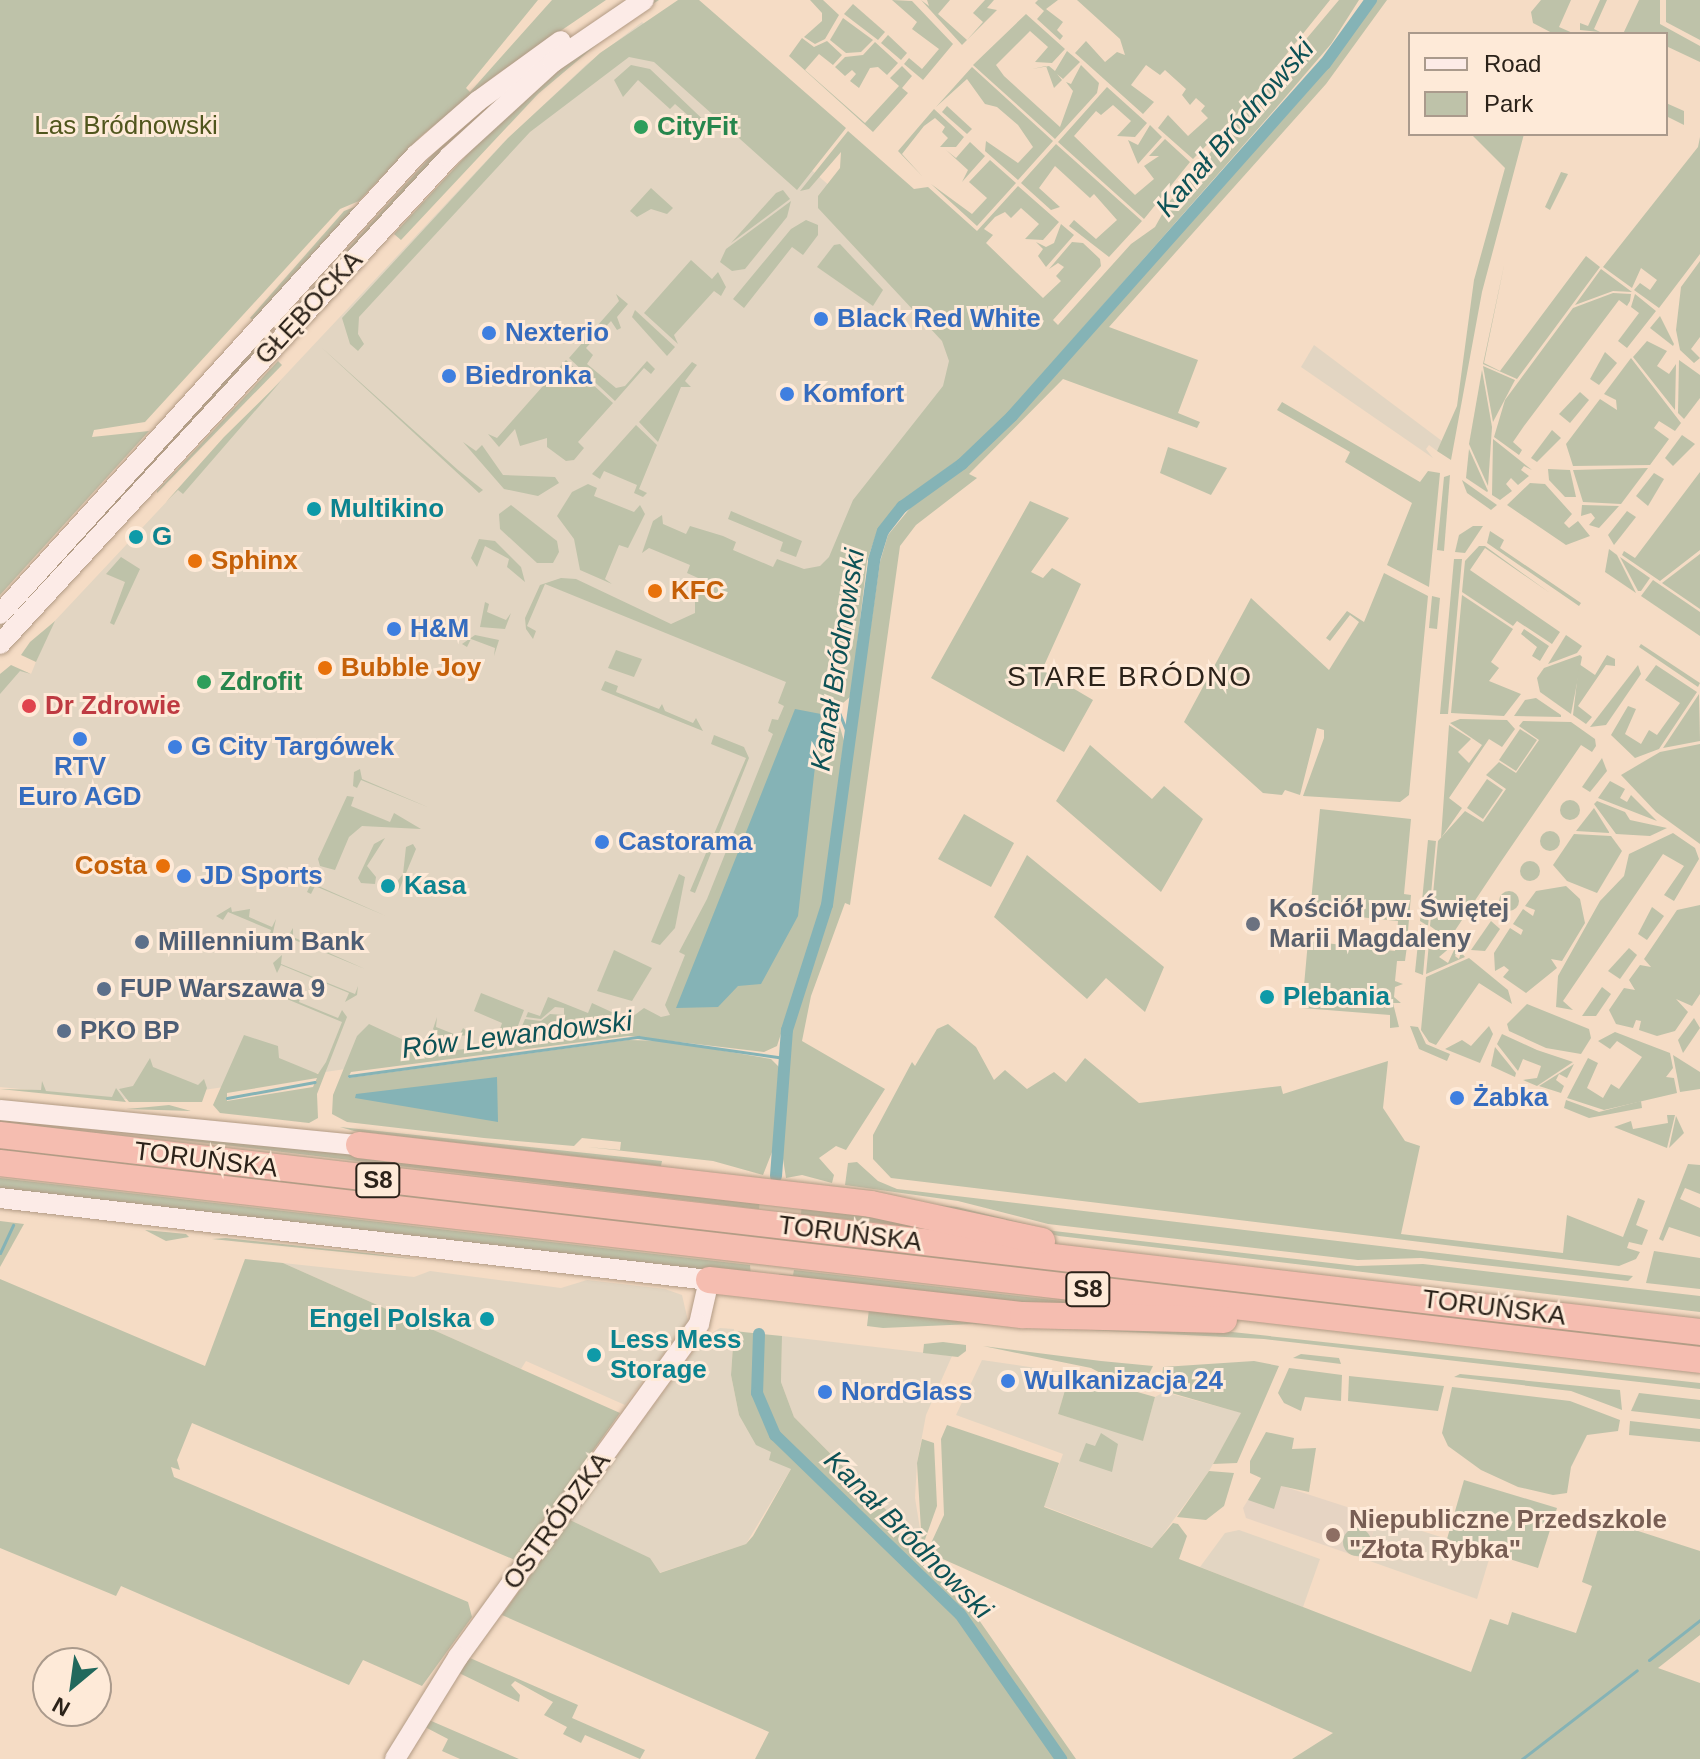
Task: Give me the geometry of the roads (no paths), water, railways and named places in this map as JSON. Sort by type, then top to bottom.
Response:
[{"type":"highway","name":"TORUŃSKA","points":[[0,1135],[1700,1332]]},
{"type":"highway","points":[[359,1145],[898,1209],[1210,1276]]},
{"type":"highway","name":"TORUŃSKA","points":[[0,1163],[1700,1360]]},
{"type":"highway","points":[[709,1280],[1023,1315],[1394,1325]]},
{"type":"street","name":"GŁĘBOCKA","points":[[0,614],[416,155],[510,76],[624,0]]},
{"type":"street","name":"GŁĘBOCKA","points":[[0,644],[443,164],[535,77],[644,0]]},
{"type":"street","name":"TORUŃSKA","points":[[0,1110],[359,1145]]},
{"type":"street","points":[[0,1198],[709,1280]]},
{"type":"street","name":"OSTRÓDZKA","points":[[395,1759],[458,1657],[694,1332],[704,1313],[709,1280]]},
{"type":"water","points":[[795,709],[821,714],[798,916],[761,984],[738,986],[718,1007],[676,1008]]},
{"type":"water","points":[[497,1077],[498,1122],[355,1098],[356,1094]]},
{"type":"waterway","name":"Kanał Bródnowski","points":[[776,1176],[787,1030],[827,905],[874,560],[883,531],[902,507],[962,464],[1012,416],[1325,64],[1371,0]]},
{"type":"waterway","points":[[838,710],[850,740]]},
{"type":"waterway","name":"Rów Lewandowski","points":[[349,1076],[638,1037],[784,1058]]},
{"type":"waterway","name":"Rów Lewandowski","points":[[227,1098],[315,1082]]},
{"type":"waterway","name":"Rów Lewandowski","points":[[0,1253],[13,1225]]},
{"type":"waterway","name":"Kanał Bródnowski","points":[[759,1334],[757,1393],[775,1435],[960,1614],[1061,1759]]},
{"type":"waterway","points":[[1649,1660],[1700,1620]]},
{"type":"waterway","points":[[1522,1759],[1637,1670]]},
{"type":"place","name":"CityFit","points":[[641,127]]},
{"type":"place","name":"Black Red White","points":[[821,319]]},
{"type":"place","name":"Nexterio","points":[[489,333]]},
{"type":"place","name":"Biedronka","points":[[449,376]]},
{"type":"place","name":"Komfort","points":[[787,394]]},
{"type":"place","name":"Multikino","points":[[314,509]]},
{"type":"place","name":"G","points":[[136,537]]},
{"type":"place","name":"Sphinx","points":[[195,561]]},
{"type":"place","name":"KFC","points":[[655,591]]},
{"type":"place","name":"H&M","points":[[394,629]]},
{"type":"place","name":"Bubble Joy","points":[[325,668]]},
{"type":"place","name":"Zdrofit","points":[[204,682]]},
{"type":"place","name":"Dr Zdrowie","points":[[29,706]]},
{"type":"place","name":"RTV Euro AGD","points":[[80,739]]},
{"type":"place","name":"G City Targówek","points":[[175,747]]},
{"type":"place","name":"Castorama","points":[[602,842]]},
{"type":"place","name":"Costa","points":[[163,866]]},
{"type":"place","name":"JD Sports","points":[[184,876]]},
{"type":"place","name":"Kasa","points":[[388,886]]},
{"type":"place","name":"Kościół pw. Świętej Marii Magdaleny","points":[[1253,924]]},
{"type":"place","name":"Millennium Bank","points":[[142,942]]},
{"type":"place","name":"FUP Warszawa 9","points":[[104,989]]},
{"type":"place","name":"Plebania","points":[[1267,997]]},
{"type":"place","name":"PKO BP","points":[[64,1031]]},
{"type":"place","name":"Żabka","points":[[1457,1098]]},
{"type":"place","name":"Engel Polska","points":[[487,1319]]},
{"type":"place","name":"Less Mess Storage","points":[[594,1355]]},
{"type":"place","name":"Wulkanizacja 24","points":[[1008,1381]]},
{"type":"place","name":"NordGlass","points":[[825,1392]]},
{"type":"place","name":"Niepubliczne Przedszkole \"Złota Rybka\"","points":[[1333,1535]]},
{"type":"district","name":"STARE BRÓDNO","points":[[1130,677]]},
{"type":"park label","name":"Las Bródnowski","points":[[126,126]]}]
